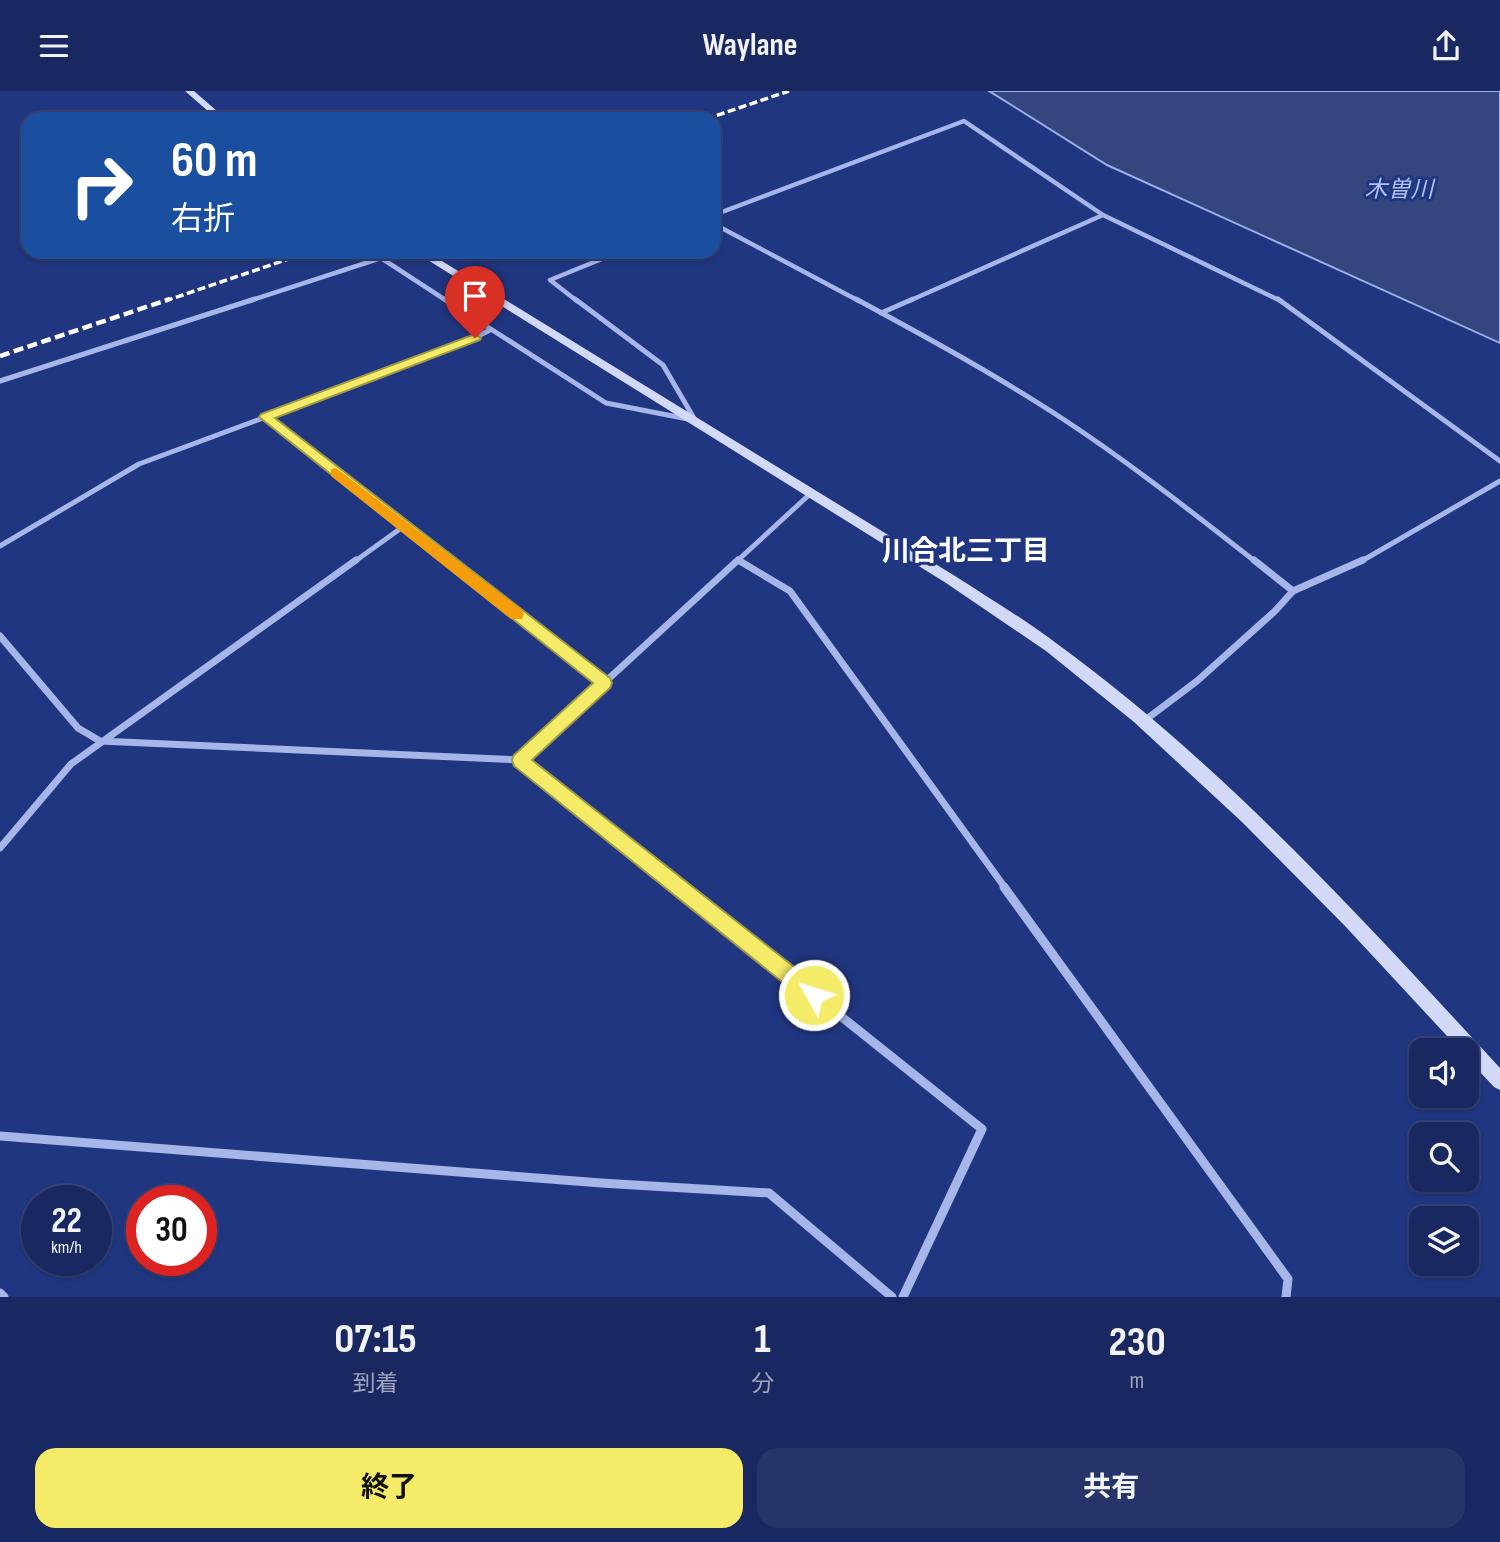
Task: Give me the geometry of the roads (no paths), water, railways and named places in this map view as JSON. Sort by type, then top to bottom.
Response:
[{"type":"street","points":[[189,91],[214,112]]},
{"type":"street","points":[[721,212],[964,121],[1103,215],[1273,295],[1500,461]]},
{"type":"street","points":[[881,313],[1103,215]]},
{"type":"street","points":[[721,228],[987,371],[1083,432],[1189,509],[1293,591]]},
{"type":"street","points":[[0,381],[378,259]]},
{"type":"street","points":[[383,259],[606,403],[695,421]]},
{"type":"street","points":[[432,259],[598,359],[1001,613],[1080,669],[1226,793],[1405,977],[1500,1081]]},
{"type":"street","points":[[602,259],[550,280],[663,365],[695,421]]},
{"type":"street","points":[[0,546],[139,464],[460,345],[490,330]]},
{"type":"street","points":[[265,417],[604,683]]},
{"type":"street","points":[[1144,721],[1197,681],[1275,611],[1293,591],[1348,569],[1500,481]]},
{"type":"street","points":[[520,760],[810,494]]},
{"type":"street","points":[[0,848],[71,764],[404,526]]},
{"type":"street","points":[[738,560],[790,591],[1288,1279],[1286,1297]]},
{"type":"street","points":[[0,636],[78,727],[100,741],[520,760],[982,1129],[903,1297]]},
{"type":"street","points":[[0,1136],[601,1183],[769,1193],[892,1297]]},
{"type":"street","points":[[0,1293],[4,1297]]},
{"type":"water","name":"木曽川","points":[[989,91],[1500,91],[1500,343],[1107,165]]},
{"type":"railway","points":[[721,114],[789,91]]},
{"type":"railway","points":[[165,301],[288,259]]},
{"type":"railway","points":[[0,356],[170,299]]},
{"type":"district","name":"川合北三丁目","points":[[966,551]]}]
